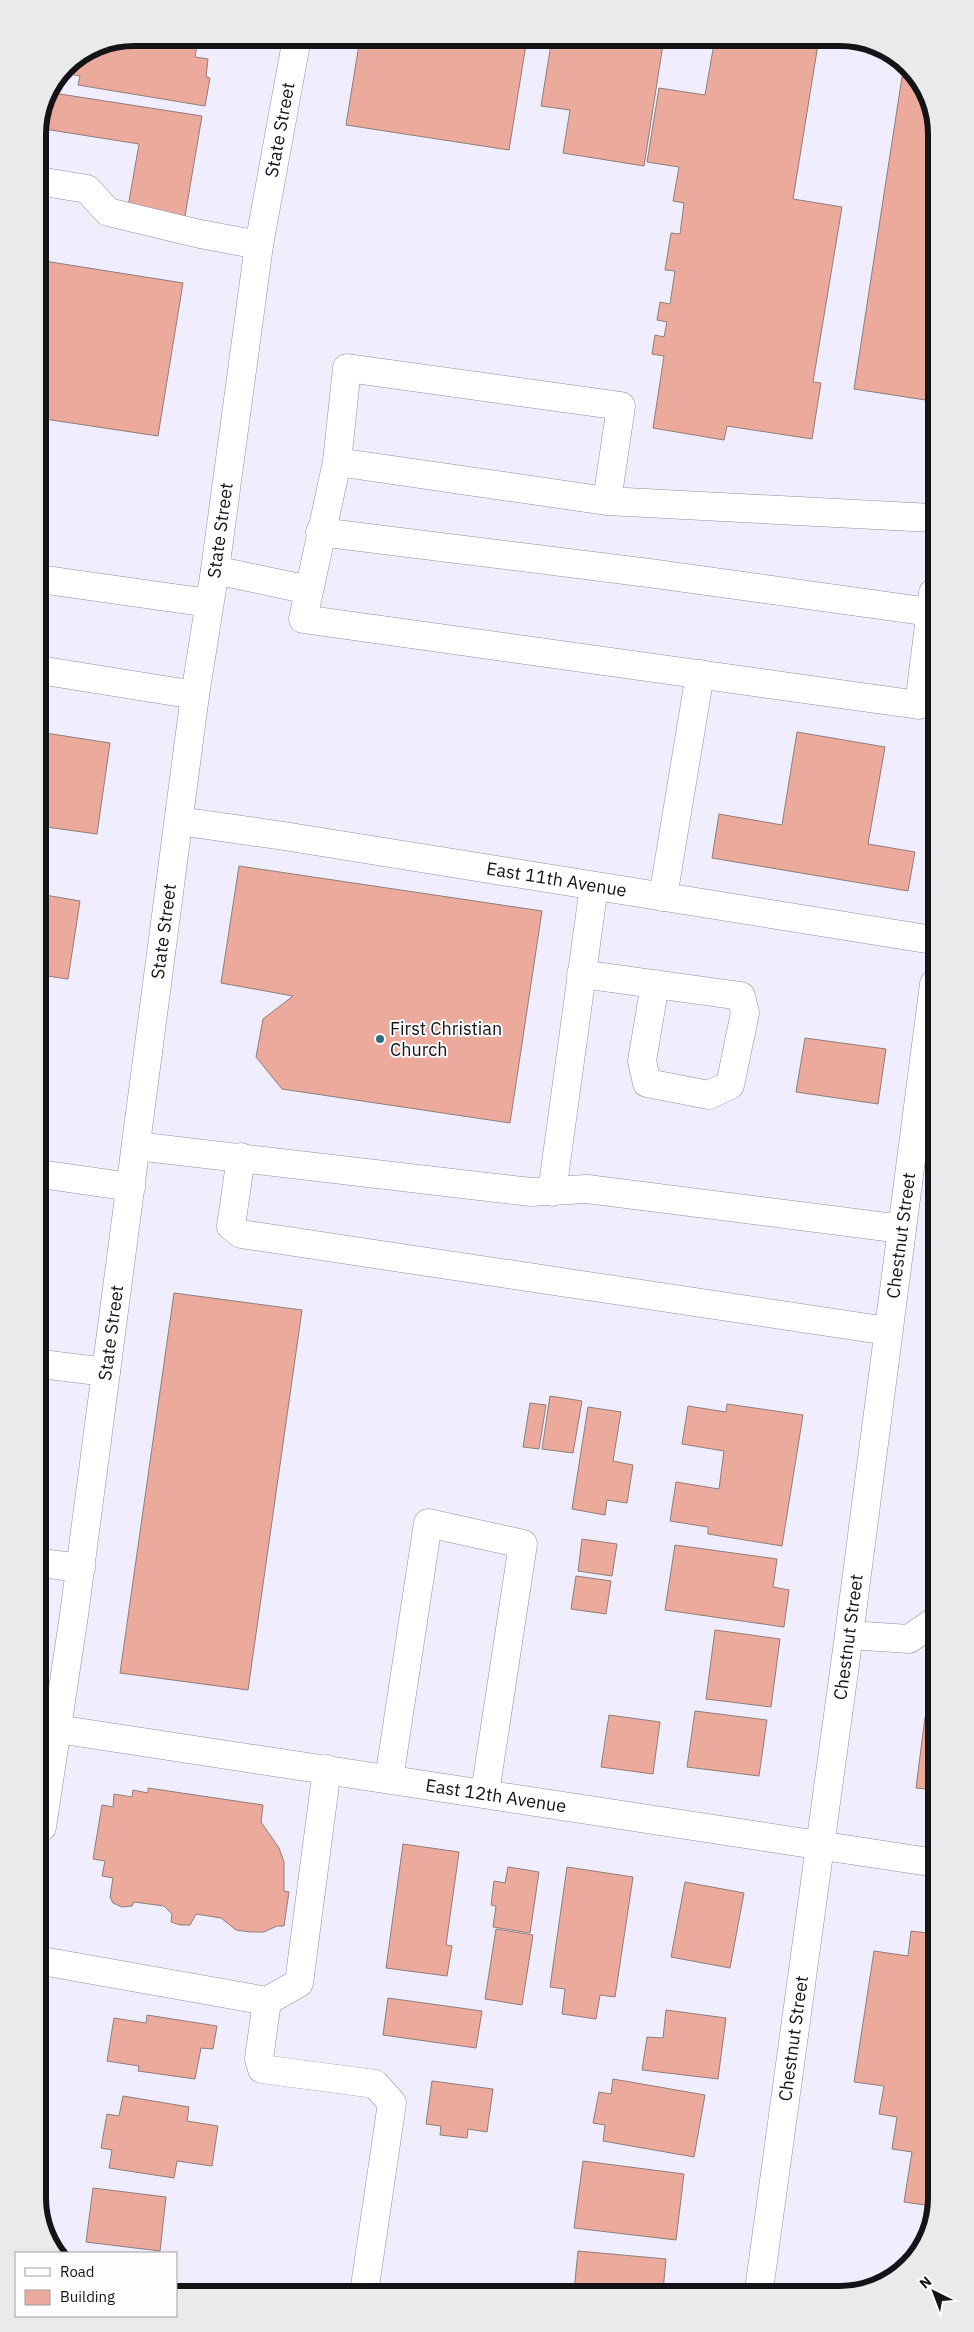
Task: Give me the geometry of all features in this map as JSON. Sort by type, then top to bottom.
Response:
[{"type":"street","name":"State Street","points":[[46,1794],[81,1568],[195,695],[215,570],[259,245],[296,46]]},
{"type":"street","points":[[46,182],[87,189],[108,212],[200,234],[259,245]]},
{"type":"street","points":[[607,501],[621,406],[347,368],[337,462],[320,532],[303,619],[919,704],[928,628]]},
{"type":"street","points":[[337,462],[607,501],[928,518]]},
{"type":"street","points":[[320,532],[649,573],[928,602]]},
{"type":"street","points":[[215,570],[309,590]]},
{"type":"street","points":[[46,580],[209,603]]},
{"type":"street","points":[[46,671],[195,695]]},
{"type":"street","points":[[663,897],[700,674]]},
{"type":"street","name":"East 11th Avenue","points":[[179,822],[928,939]]},
{"type":"street","points":[[552,1192],[594,886]]},
{"type":"street","points":[[581,974],[655,984],[740,996],[745,1013],[730,1084],[709,1095],[647,1083],[642,1060],[655,984]]},
{"type":"street","name":"Chestnut Street","points":[[760,2286],[850,1635],[888,1331],[928,1057]]},
{"type":"street","points":[[136,1146],[531,1192],[587,1189],[902,1230]]},
{"type":"street","points":[[241,1157],[231,1226],[241,1234],[888,1331]]},
{"type":"street","points":[[46,1175],[131,1187]]},
{"type":"street","points":[[46,1365],[106,1372]]},
{"type":"street","points":[[389,1778],[428,1523],[523,1544],[485,1793]]},
{"type":"street","points":[[46,1564],[81,1568]]},
{"type":"street","points":[[850,1635],[909,1639],[928,1625]]},
{"type":"street","name":"East 12th Avenue","points":[[56,1728],[928,1861]]},
{"type":"street","points":[[46,1962],[267,2001],[299,1983],[327,1769]]},
{"type":"street","points":[[267,2001],[259,2059],[262,2069],[375,2084],[392,2104],[365,2286]]},
{"type":"building","points":[[134,46],[197,46],[195,57],[208,59],[206,77],[210,78],[205,106],[78,85],[80,76],[70,74],[95,55],[112,49]]},
{"type":"building","points":[[359,46],[526,46],[509,150],[346,125]]},
{"type":"building","points":[[551,46],[663,46],[644,166],[563,153],[570,110],[541,106]]},
{"type":"building","points":[[714,46],[818,46],[793,199],[842,207],[813,382],[821,383],[812,439],[727,426],[724,440],[653,428],[664,356],[652,354],[655,335],[664,337],[667,322],[657,320],[660,302],[670,304],[675,271],[665,270],[671,233],[680,234],[684,203],[673,201],[679,167],[647,162],[659,88],[705,95]]},
{"type":"building","points":[[902,77],[907,77],[919,95],[925,112],[928,134],[928,400],[854,389]]},
{"type":"building","points":[[56,93],[202,116],[185,216],[128,207],[139,144],[46,129],[55,95]]},
{"type":"building","points":[[46,261],[183,283],[158,436],[46,419]]},
{"type":"building","points":[[797,732],[885,747],[868,844],[915,852],[908,891],[712,858],[719,814],[782,825]]},
{"type":"building","points":[[46,733],[110,743],[97,834],[46,827]]},
{"type":"building","points":[[239,866],[542,911],[510,1123],[282,1089],[256,1057],[263,1019],[293,996],[221,983]]},
{"type":"building","points":[[46,895],[80,901],[68,979],[46,976]]},
{"type":"building","points":[[805,1038],[886,1049],[878,1104],[796,1092]]},
{"type":"building","points":[[174,1293],[302,1310],[248,1690],[120,1673]]},
{"type":"building","points":[[550,1396],[582,1401],[573,1453],[542,1449]]},
{"type":"building","points":[[530,1403],[546,1405],[539,1449],[523,1447]]},
{"type":"building","points":[[727,1404],[803,1415],[782,1546],[708,1534],[708,1527],[670,1521],[676,1482],[719,1489],[724,1451],[682,1444],[688,1406],[726,1412]]},
{"type":"building","points":[[588,1407],[621,1412],[613,1461],[633,1465],[627,1503],[607,1500],[605,1515],[572,1509]]},
{"type":"building","points":[[582,1539],[617,1544],[612,1576],[578,1571]]},
{"type":"building","points":[[675,1545],[777,1559],[773,1587],[789,1590],[784,1627],[665,1610]]},
{"type":"building","points":[[576,1576],[611,1581],[606,1614],[571,1609]]},
{"type":"building","points":[[715,1630],[780,1639],[771,1707],[706,1699]]},
{"type":"building","points":[[695,1711],[767,1720],[759,1776],[687,1767]]},
{"type":"building","points":[[609,1715],[660,1722],[653,1774],[601,1767]]},
{"type":"building","points":[[925,1717],[928,1718],[928,1789],[916,1788]]},
{"type":"building","points":[[148,1788],[263,1805],[261,1822],[279,1848],[284,1862],[284,1891],[289,1892],[284,1926],[277,1926],[264,1932],[250,1932],[236,1930],[221,1918],[196,1914],[190,1925],[180,1925],[171,1922],[172,1914],[164,1906],[134,1902],[132,1906],[122,1907],[113,1903],[110,1897],[113,1878],[102,1876],[105,1861],[93,1859],[102,1805],[113,1807],[114,1794],[132,1797],[133,1790],[148,1793]]},
{"type":"building","points":[[403,1844],[459,1852],[446,1945],[452,1946],[447,1976],[386,1968]]},
{"type":"building","points":[[508,1867],[539,1872],[530,1933],[493,1927],[496,1906],[491,1905],[494,1881],[505,1883]]},
{"type":"building","points":[[567,1867],[633,1877],[615,1997],[600,1995],[596,2019],[562,2014],[565,1989],[550,1987]]},
{"type":"building","points":[[685,1882],[744,1893],[730,1968],[671,1957]]},
{"type":"building","points":[[496,1929],[533,1935],[522,2005],[485,1999]]},
{"type":"building","points":[[911,1931],[928,1933],[928,2198],[922,2229],[925,2205],[904,2202],[912,2152],[892,2149],[897,2117],[879,2114],[884,2086],[854,2082],[874,1951],[908,1956]]},
{"type":"building","points":[[388,1998],[482,2011],[476,2048],[383,2035]]},
{"type":"building","points":[[666,2010],[726,2018],[718,2079],[642,2070],[647,2037],[663,2038]]},
{"type":"building","points":[[147,2015],[217,2026],[213,2049],[201,2048],[195,2079],[138,2071],[139,2066],[107,2061],[114,2018],[146,2023]]},
{"type":"building","points":[[613,2079],[705,2095],[694,2157],[603,2141],[605,2125],[593,2123],[599,2092],[611,2094]]},
{"type":"building","points":[[432,2081],[493,2089],[487,2132],[468,2129],[467,2138],[440,2135],[441,2126],[426,2124]]},
{"type":"building","points":[[123,2096],[189,2107],[187,2121],[218,2126],[212,2166],[177,2161],[174,2178],[109,2168],[112,2150],[101,2148],[107,2114],[119,2116]]},
{"type":"building","points":[[583,2161],[684,2174],[676,2240],[574,2228]]},
{"type":"building","points":[[93,2188],[166,2197],[160,2251],[86,2242]]},
{"type":"building","points":[[578,2251],[666,2259],[663,2286],[574,2286]]},
{"type":"place","name":"First Christian Church","points":[[380,1039]]}]
